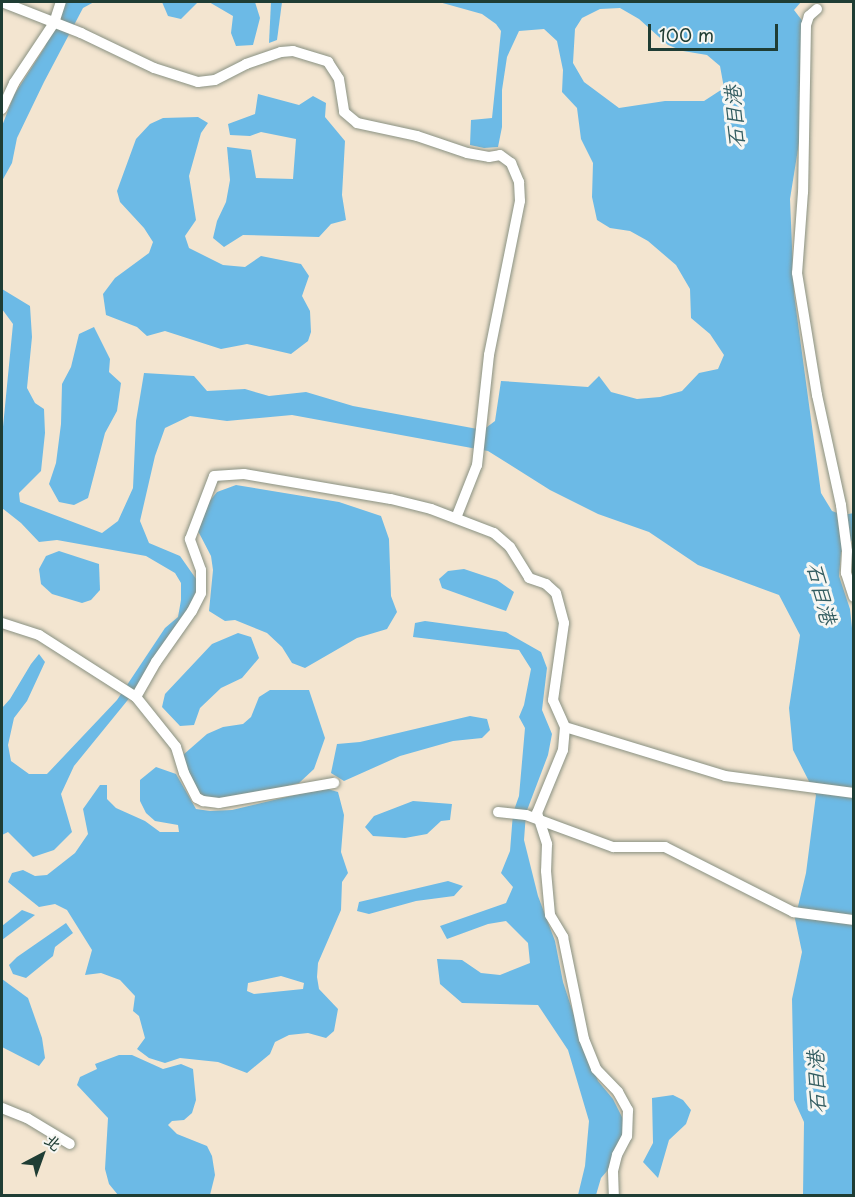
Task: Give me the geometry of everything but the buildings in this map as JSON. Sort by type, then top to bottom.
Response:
[{"type":"street","points":[[2,2],[154,68],[198,82],[215,80],[246,64],[281,52],[293,51],[328,62],[339,79],[344,112],[357,123],[417,136],[467,153],[489,157],[500,155],[511,163],[519,182],[520,201],[489,355],[477,465],[456,518]]},
{"type":"street","points":[[2,109],[14,83],[54,23],[61,2]]},
{"type":"street","points":[[817,9],[809,16],[806,25],[803,192],[797,273],[817,395],[841,505],[847,551],[846,573],[854,597]]},
{"type":"street","points":[[136,697],[201,593],[201,570],[190,539],[214,476],[244,474],[336,489],[391,499],[456,518],[494,532],[510,547],[529,578],[546,584],[556,592],[564,623],[553,700],[565,727],[563,750],[537,813],[547,844],[546,871],[550,915],[563,937],[584,1039],[596,1069],[618,1092],[628,1110],[627,1136],[616,1155],[613,1171],[614,1196]]},
{"type":"street","points":[[2,623],[39,635],[136,697],[176,747],[183,773],[197,798],[203,801],[219,803],[334,783]]},
{"type":"street","points":[[565,727],[725,776],[854,793]]},
{"type":"street","points":[[498,812],[526,815],[613,847],[665,847],[799,913],[854,920]]},
{"type":"street","points":[[2,1108],[27,1118],[70,1144]]},
{"type":"water","points":[[61,2],[94,2],[83,8],[44,82],[17,138],[12,163],[2,181],[2,126],[14,95],[45,47]]},
{"type":"water","points":[[162,2],[198,2],[181,19],[168,16]]},
{"type":"water","points":[[209,2],[255,2],[260,18],[253,45],[236,46],[231,33],[233,16]]},
{"type":"water","points":[[271,2],[282,2],[277,40],[269,43]]},
{"type":"water","name":"石目港","points":[[439,2],[801,2],[794,10],[804,23],[802,124],[790,199],[794,294],[821,493],[832,511],[843,515],[854,513],[853,539],[841,552],[839,576],[850,609],[854,647],[853,1195],[803,1195],[804,1122],[794,1100],[792,999],[802,952],[795,919],[806,873],[816,795],[793,750],[789,708],[800,635],[779,595],[698,565],[649,532],[598,514],[550,490],[488,451],[292,415],[227,421],[190,416],[165,428],[155,456],[140,521],[149,543],[180,556],[199,583],[186,617],[162,658],[74,766],[61,794],[72,832],[54,850],[33,857],[8,832],[2,835],[2,708],[31,664],[39,654],[45,662],[27,701],[14,718],[8,745],[11,761],[29,774],[47,774],[117,700],[165,628],[178,617],[181,583],[175,573],[146,556],[57,540],[39,542],[21,523],[2,508],[2,437],[13,324],[2,309],[2,289],[30,306],[32,337],[27,388],[35,403],[44,409],[45,433],[41,471],[19,493],[20,502],[102,533],[118,521],[133,488],[136,421],[144,373],[194,376],[207,391],[245,389],[269,396],[306,392],[353,406],[483,430],[495,421],[501,381],[588,387],[599,376],[611,392],[637,399],[660,397],[682,391],[699,373],[718,369],[724,355],[710,334],[691,318],[690,289],[676,265],[648,241],[630,231],[610,228],[597,220],[592,197],[593,163],[581,139],[577,108],[562,92],[563,70],[557,41],[544,29],[519,31],[507,57],[502,90],[502,127],[498,147],[484,148],[470,145],[471,120],[492,118],[501,31],[496,24],[482,14]],"holes":[[[620,8],[639,19],[668,45],[683,51],[707,55],[720,66],[724,88],[704,101],[665,101],[619,108],[584,82],[573,63],[575,29],[582,18],[600,9]]]},
{"type":"water","points":[[258,94],[299,105],[313,96],[326,103],[325,117],[345,141],[342,195],[346,220],[331,224],[319,237],[243,235],[224,247],[213,238],[217,221],[226,202],[230,180],[227,147],[251,150],[256,178],[293,179],[296,139],[261,132],[250,136],[230,135],[228,124],[255,114]]},
{"type":"water","points":[[198,117],[208,123],[201,133],[189,176],[196,220],[185,236],[189,248],[223,265],[245,267],[261,256],[301,264],[309,276],[302,296],[310,311],[311,332],[308,341],[291,354],[247,344],[221,349],[165,331],[147,336],[137,327],[106,315],[103,294],[115,278],[149,253],[153,242],[144,228],[120,202],[117,191],[136,139],[150,124],[163,118]]},
{"type":"water","points":[[94,327],[110,359],[109,372],[121,383],[117,411],[105,433],[88,498],[74,505],[59,502],[49,484],[56,463],[61,424],[62,384],[71,367],[79,334]]},
{"type":"water","points":[[236,485],[339,502],[381,516],[389,539],[391,596],[397,612],[387,629],[357,638],[305,668],[292,663],[282,647],[267,633],[235,620],[225,621],[209,611],[213,570],[211,556],[197,529],[201,512],[217,492]]},
{"type":"water","points":[[59,551],[99,564],[100,590],[91,600],[82,603],[52,594],[41,584],[39,569],[46,556]]},
{"type":"water","points":[[464,569],[497,580],[514,592],[506,611],[442,588],[439,579],[448,571]]},
{"type":"water","points":[[425,621],[506,632],[541,652],[547,668],[542,710],[552,734],[548,755],[526,813],[524,840],[538,896],[555,941],[563,982],[587,1055],[598,1081],[613,1099],[627,1127],[619,1157],[601,1178],[596,1195],[578,1195],[585,1166],[589,1121],[568,1050],[538,1005],[462,1003],[440,984],[437,959],[462,960],[481,973],[500,975],[530,963],[528,943],[506,921],[488,924],[447,939],[440,926],[506,903],[513,887],[501,873],[510,851],[513,813],[519,796],[525,728],[519,717],[524,705],[531,669],[519,650],[413,637],[415,623]]},
{"type":"water","points":[[238,633],[251,637],[259,658],[242,678],[221,688],[200,708],[194,725],[180,726],[162,707],[165,694],[212,644]]},
{"type":"water","points":[[270,690],[309,690],[325,738],[314,769],[299,783],[214,806],[201,803],[186,772],[183,755],[207,734],[223,727],[243,724],[251,717],[259,697]]},
{"type":"water","points":[[470,716],[487,719],[490,730],[482,738],[453,741],[400,756],[344,781],[331,773],[337,744],[360,742]]},
{"type":"water","points":[[156,767],[176,774],[196,809],[210,811],[232,810],[324,788],[338,792],[344,815],[341,852],[348,873],[342,882],[341,910],[318,963],[319,989],[338,1009],[334,1031],[326,1038],[308,1033],[289,1035],[275,1042],[270,1054],[247,1073],[218,1062],[180,1058],[165,1063],[149,1058],[137,1049],[145,1038],[139,1016],[133,1011],[135,996],[120,980],[101,973],[85,975],[92,950],[67,910],[55,904],[39,907],[8,882],[12,873],[23,870],[35,876],[47,875],[75,853],[88,834],[83,809],[100,785],[107,785],[107,799],[116,808],[145,821],[160,832],[179,832],[178,825],[155,821],[146,813],[140,801],[140,780]],"holes":[[[281,976],[304,983],[303,989],[254,994],[247,991],[248,983]]]},
{"type":"water","points":[[413,801],[452,804],[450,820],[441,821],[427,834],[405,838],[373,836],[365,827],[374,816]]},
{"type":"water","points":[[448,881],[463,886],[454,896],[416,901],[369,914],[357,911],[359,902]]},
{"type":"water","points":[[22,910],[35,915],[2,940],[2,926]]},
{"type":"water","points":[[66,923],[73,933],[55,947],[53,956],[26,978],[13,974],[9,965],[17,957]]},
{"type":"water","points":[[2,979],[28,998],[42,1038],[45,1058],[39,1066],[2,1047]]},
{"type":"water","points":[[119,1055],[132,1055],[163,1069],[181,1064],[193,1069],[196,1100],[192,1113],[184,1120],[172,1121],[168,1125],[177,1134],[207,1146],[212,1156],[215,1175],[210,1195],[118,1195],[109,1184],[105,1169],[108,1118],[77,1085],[80,1077],[97,1069],[95,1064]]},
{"type":"water","points":[[673,1095],[683,1100],[691,1110],[686,1124],[669,1140],[658,1178],[643,1162],[653,1143],[652,1098]]}]
